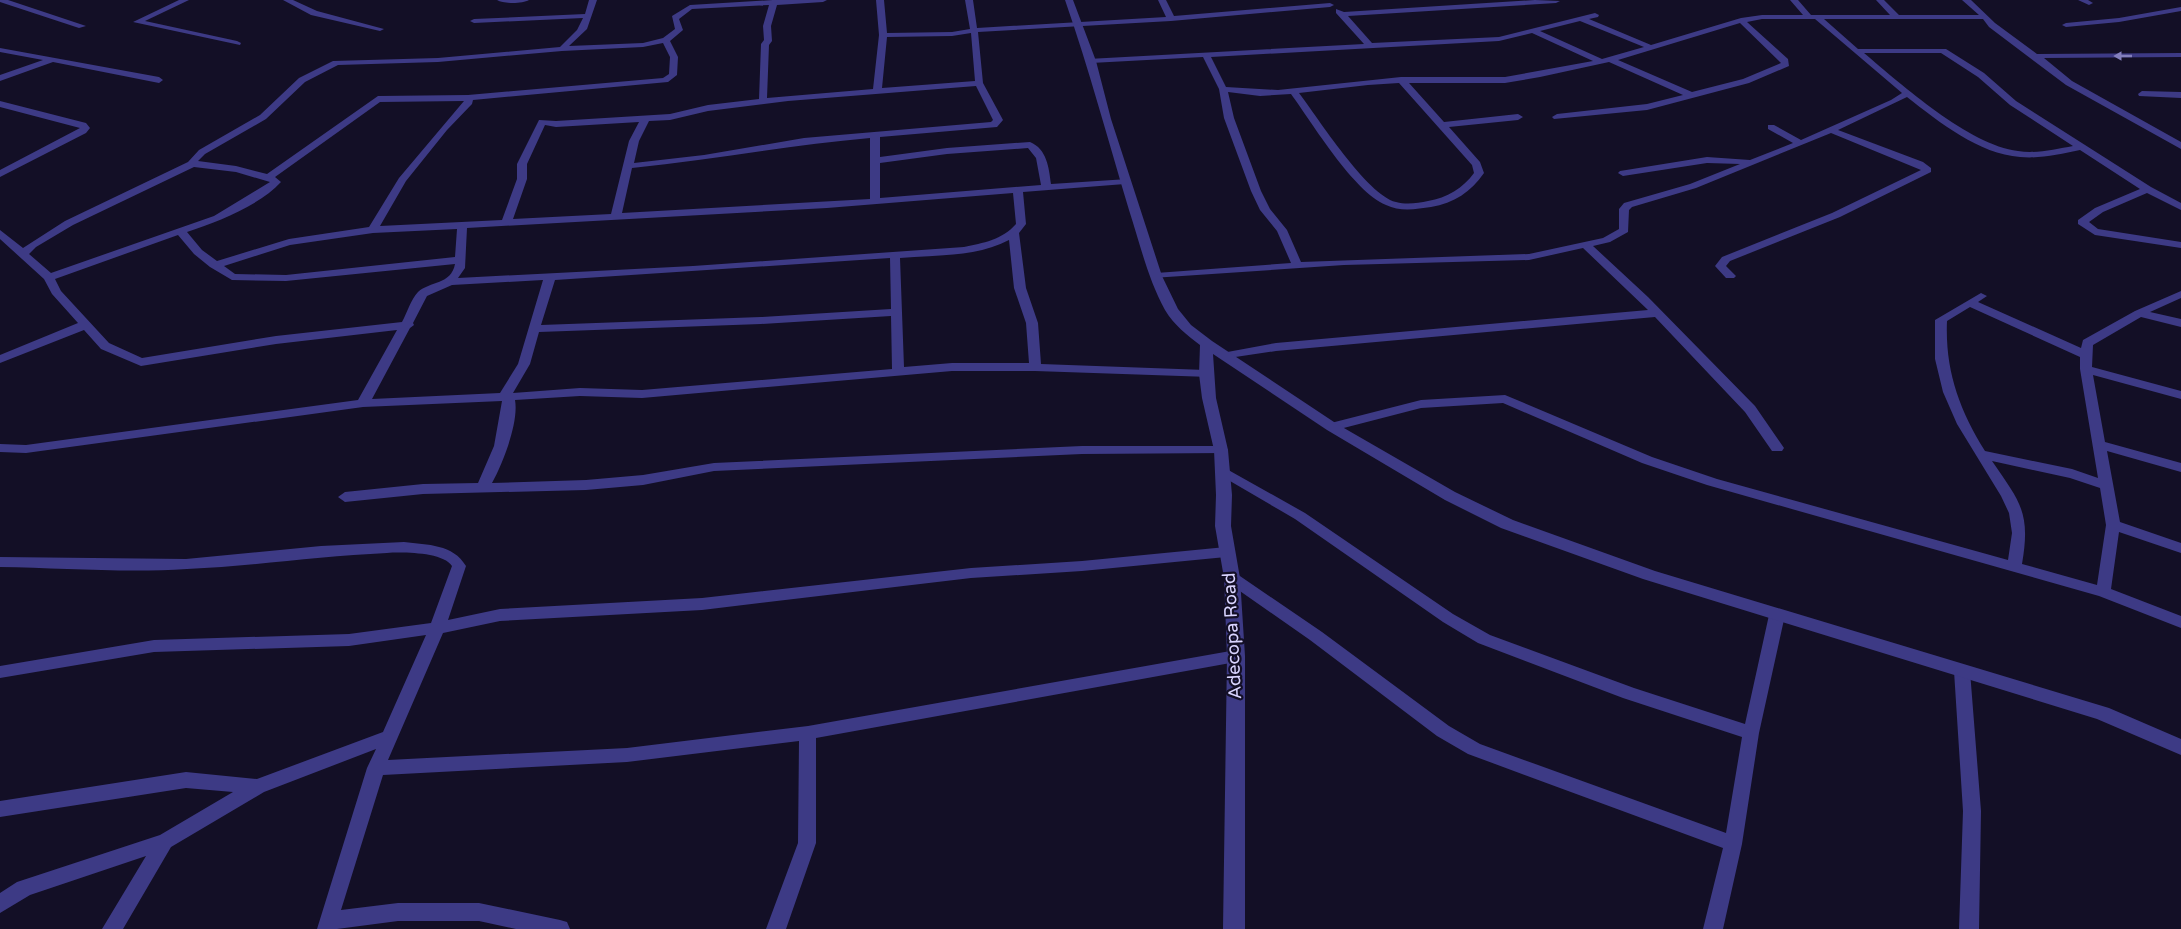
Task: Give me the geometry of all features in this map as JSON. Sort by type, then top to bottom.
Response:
[{"type":"street","points":[[0,0],[82,26]]},
{"type":"street","points":[[185,0],[171,2],[137,22],[237,43]]},
{"type":"street","points":[[287,0],[314,14],[380,28]]},
{"type":"street","points":[[501,0],[525,0]]},
{"type":"street","points":[[562,49],[580,32],[593,0]]},
{"type":"street","points":[[192,164],[202,152],[273,109],[290,88],[336,63],[438,60],[562,49],[643,45],[666,40],[680,30],[675,18],[689,3],[823,0]]},
{"type":"street","points":[[876,90],[882,60],[883,35],[880,0]]},
{"type":"street","points":[[628,166],[704,158],[804,141],[994,125],[998,120],[979,83],[975,30],[969,0]]},
{"type":"street","points":[[1069,0],[1091,61],[1125,181],[1156,276],[1172,310],[1186,328],[1207,344],[1332,427],[1450,496],[1507,524],[1649,575],[2102,713],[2181,747]]},
{"type":"street","points":[[1162,0],[1171,19]]},
{"type":"street","points":[[1416,0],[1425,9]]},
{"type":"street","points":[[1794,0],[1908,93],[1962,130],[2002,151],[2017,154],[2048,153],[2081,147]]},
{"type":"street","points":[[1880,0],[1897,17]]},
{"type":"street","points":[[1966,0],[1992,25],[2079,90],[2179,143]]},
{"type":"street","points":[[1343,14],[1556,1]]},
{"type":"street","points":[[763,101],[767,26],[774,2]]},
{"type":"street","points":[[883,35],[923,35],[1171,19],[1328,2],[1343,14],[1369,45]]},
{"type":"street","points":[[2066,25],[2119,20],[2179,5]]},
{"type":"street","points":[[1091,61],[1499,39],[1535,32],[1595,15]]},
{"type":"street","points":[[474,21],[586,16]]},
{"type":"street","points":[[1223,89],[1246,93],[1294,92],[1365,82],[1506,80],[1607,61],[1741,20],[1762,17],[1986,17]]},
{"type":"street","points":[[1582,19],[1650,46]]},
{"type":"street","points":[[1557,117],[1647,107],[1746,81],[1786,64],[1741,20]]},
{"type":"street","points":[[1535,32],[1694,96]]},
{"type":"street","points":[[270,177],[378,99],[468,98],[665,80],[673,75],[675,62],[666,40]]},
{"type":"street","points":[[0,50],[159,80]]},
{"type":"street","points":[[1856,51],[1943,51],[1981,75],[2013,103],[2146,189],[2181,207]]},
{"type":"street","points":[[1206,55],[1223,89],[1228,118],[1256,191],[1265,210],[1282,230],[1297,265]]},
{"type":"street","points":[[2034,56],[2181,55]]},
{"type":"street","points":[[0,78],[52,60]]},
{"type":"street","points":[[1294,92],[1360,178],[1383,200],[1396,205],[1444,201],[1474,180],[1479,173],[1477,164],[1401,80]]},
{"type":"street","points":[[506,224],[522,179],[522,164],[542,122],[556,124],[670,117],[708,108],[763,101],[979,83]]},
{"type":"street","points":[[1156,276],[1297,265],[1432,258],[1529,257],[1606,240],[1624,230],[1624,210],[1628,205],[1693,186],[1801,143],[1908,93]]},
{"type":"street","points":[[2142,94],[2181,95]]},
{"type":"street","points":[[373,230],[402,180],[444,128],[469,102],[468,98]]},
{"type":"street","points":[[0,104],[83,125],[85,128],[0,174]]},
{"type":"street","points":[[1443,125],[1518,117]]},
{"type":"street","points":[[616,215],[634,141],[645,119]]},
{"type":"street","points":[[1771,127],[1801,143]]},
{"type":"street","points":[[1730,276],[1720,266],[1726,260],[1836,215],[1928,170],[1920,164],[1831,130]]},
{"type":"street","points":[[875,136],[875,201]]},
{"type":"street","points":[[875,161],[947,151],[1030,145],[1038,150],[1042,159],[1046,187]]},
{"type":"street","points":[[1623,173],[1707,160],[1751,161]]},
{"type":"street","points":[[24,253],[32,245],[69,223],[143,190],[174,171],[192,164],[214,165],[270,177],[276,182],[265,191],[218,218],[49,277]]},
{"type":"street","points":[[214,265],[289,242],[373,230],[875,201],[1125,181]]},
{"type":"street","points":[[2146,189],[2099,210],[2082,222],[2095,232],[2181,245]]},
{"type":"street","points":[[363,403],[408,325],[423,294],[450,282],[964,250],[1014,234],[1021,224],[1018,190]]},
{"type":"street","points":[[450,282],[460,268],[462,226]]},
{"type":"street","points":[[181,232],[198,252],[232,278],[270,278],[461,260]]},
{"type":"street","points":[[0,233],[49,277],[56,292],[105,346],[141,362],[276,340],[408,325]]},
{"type":"street","points":[[1014,234],[1020,288],[1032,323],[1035,367]]},
{"type":"street","points":[[1585,244],[1657,313],[1750,409],[1777,448]]},
{"type":"street","points":[[895,256],[898,370]]},
{"type":"street","points":[[506,396],[524,364],[550,277]]},
{"type":"street","points":[[2103,592],[2113,525],[2086,369],[2087,343],[2139,313],[2181,294]]},
{"type":"street","points":[[2014,568],[2019,523],[2007,493],[1981,454],[1950,399],[1938,349],[1941,320],[1976,300],[2087,355]]},
{"type":"street","points":[[536,329],[725,320],[762,322],[896,312]]},
{"type":"street","points":[[1226,356],[1276,347],[1657,313]]},
{"type":"street","points":[[2139,313],[2181,323]]},
{"type":"street","points":[[0,359],[87,324]]},
{"type":"street","name":"Adecopa Road","points":[[1207,344],[1206,374],[1209,398],[1221,450],[1223,471],[1223,526],[1232,578],[1236,656],[1234,929]]},
{"type":"street","points":[[0,448],[26,449],[363,403],[580,392],[642,394],[898,370],[952,367],[1035,367],[1206,374]]},
{"type":"street","points":[[2086,369],[2181,395]]},
{"type":"street","points":[[482,488],[496,464],[504,442],[510,402],[506,396]]},
{"type":"street","points":[[1332,427],[1421,404],[1505,399],[1647,460],[1712,482],[2103,592],[2181,622]]},
{"type":"street","points":[[2100,445],[2181,468]]},
{"type":"street","points":[[345,496],[423,489],[586,485],[643,480],[714,467],[1082,450],[1221,450]]},
{"type":"street","points":[[1981,454],[2072,474],[2106,485]]},
{"type":"street","points":[[1223,471],[1300,516],[1448,618],[1484,639],[1629,693],[1751,733]]},
{"type":"street","points":[[2113,525],[2181,548]]},
{"type":"street","points":[[0,562],[186,564],[321,551],[421,548],[454,558],[459,566],[437,628],[376,768],[327,925],[398,912],[480,912],[560,929]]},
{"type":"street","points":[[0,672],[154,646],[349,640],[437,628],[500,615],[702,604],[971,573],[1082,566],[1226,552]]},
{"type":"street","points":[[1232,578],[1316,636],[1443,732],[1474,749],[1733,844]]},
{"type":"street","points":[[1713,929],[1733,844],[1751,733],[1777,615]]},
{"type":"street","points":[[376,768],[627,755],[808,733],[1236,656]]},
{"type":"street","points":[[1962,670],[1972,811],[1969,929]]},
{"type":"street","points":[[776,929],[807,843],[808,733]]},
{"type":"street","points":[[0,904],[24,888],[165,842],[258,787],[319,762],[388,738]]},
{"type":"street","points":[[0,809],[186,780],[258,787]]},
{"type":"street","points":[[112,929],[165,842]]}]
